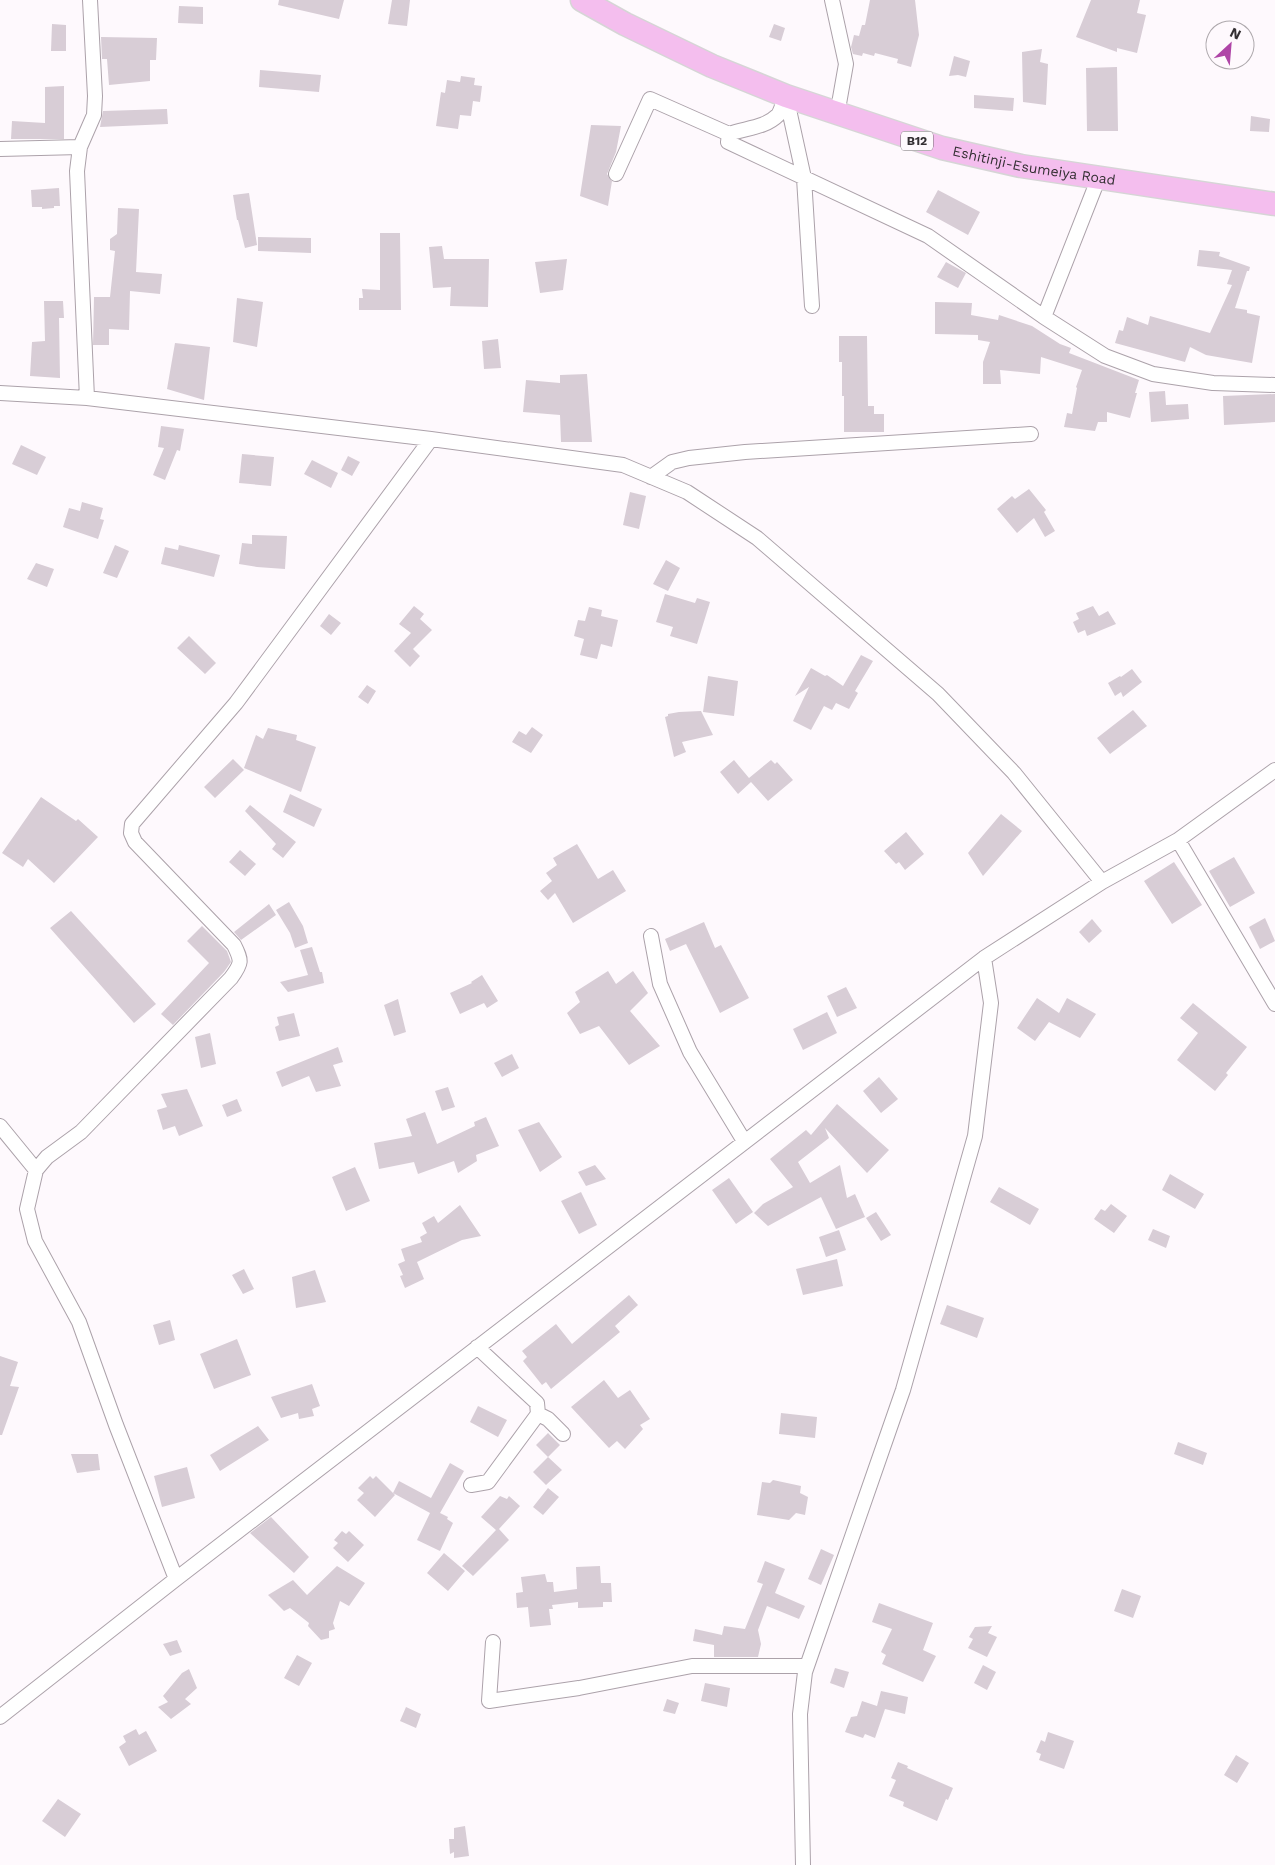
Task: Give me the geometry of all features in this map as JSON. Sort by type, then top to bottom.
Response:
[{"type":"highway","name":"Eshitinji-Esumeiya Road","points":[[582,0],[625,24],[712,66],[837,115],[942,148],[1021,166],[1275,204]]},
{"type":"street","points":[[86,398],[77,171],[80,147],[94,115],[95,96],[90,0]]},
{"type":"street","points":[[832,0],[846,64],[837,115]]},
{"type":"street","points":[[616,174],[650,99],[729,134],[748,130],[765,123],[778,114],[786,96]]},
{"type":"street","points":[[786,96],[804,178],[812,306]]},
{"type":"street","points":[[729,134],[728,142],[732,145],[928,236],[1044,317],[1105,356],[1153,374],[1214,383],[1275,385]]},
{"type":"street","points":[[0,149],[80,147]]},
{"type":"street","points":[[1044,317],[1099,177]]},
{"type":"street","points":[[0,393],[86,398],[431,439],[622,465],[687,492],[757,538],[938,694],[1014,773],[1102,882]]},
{"type":"street","points":[[651,477],[672,462],[689,458],[745,452],[1031,434]]},
{"type":"street","points":[[176,1579],[116,1426],[79,1322],[35,1241],[27,1209],[36,1170],[47,1157],[81,1132],[240,967],[240,957],[234,945],[135,842],[131,833],[132,824],[236,703],[431,439]]},
{"type":"street","points":[[0,1717],[176,1579],[984,958],[1102,882],[1178,840],[1275,770]]},
{"type":"street","points":[[1178,840],[1275,1004]]},
{"type":"street","points":[[652,936],[660,984],[690,1052],[744,1142]]},
{"type":"street","points":[[803,1865],[800,1714],[804,1672],[903,1390],[975,1136],[991,1003],[984,958]]},
{"type":"street","points":[[0,1126],[36,1170]]},
{"type":"street","points":[[470,1486],[488,1482],[538,1414],[537,1403],[478,1347]]},
{"type":"street","points":[[538,1414],[548,1419],[563,1434]]},
{"type":"street","points":[[493,1642],[489,1701],[579,1688],[692,1666],[807,1666]]},
{"type":"building","points":[[279,0],[344,0],[339,19],[278,5]]},
{"type":"building","points":[[392,0],[410,0],[407,26],[388,24]]},
{"type":"building","points":[[870,0],[915,0],[919,35],[911,67],[897,63],[898,59],[875,53],[874,56],[863,53],[862,56],[853,54],[851,47],[854,35],[859,36],[862,25],[865,25]]},
{"type":"building","points":[[1091,0],[1140,0],[1137,13],[1146,15],[1137,53],[1117,48],[1117,52],[1076,37]]},
{"type":"building","points":[[179,6],[203,7],[203,24],[178,23]]},
{"type":"building","points":[[52,24],[66,25],[66,51],[51,51]]},
{"type":"building","points":[[774,24],[785,28],[781,41],[769,37]]},
{"type":"building","points":[[101,37],[157,38],[156,60],[150,60],[150,81],[109,85],[107,59],[102,59]]},
{"type":"building","points":[[1042,49],[1040,62],[1048,64],[1046,105],[1023,102],[1022,52]]},
{"type":"building","points":[[954,56],[970,61],[966,77],[958,75],[949,76]]},
{"type":"building","points":[[1117,67],[1118,131],[1087,131],[1086,68]]},
{"type":"building","points":[[260,70],[321,75],[319,92],[259,87]]},
{"type":"building","points":[[461,76],[475,78],[474,85],[482,86],[480,102],[473,101],[471,116],[460,115],[458,129],[436,126],[441,92],[445,93],[447,80],[460,82]]},
{"type":"building","points":[[64,86],[64,139],[11,139],[12,121],[45,123],[45,87]]},
{"type":"building","points":[[974,95],[1014,98],[1013,111],[974,108]]},
{"type":"building","points":[[167,109],[168,124],[100,127],[103,111]]},
{"type":"building","points":[[1251,116],[1270,119],[1269,132],[1250,131]]},
{"type":"building","points":[[591,125],[621,126],[616,152],[607,174],[612,181],[608,206],[580,196]]},
{"type":"building","points":[[59,188],[60,206],[42,209],[42,207],[32,207],[31,190]]},
{"type":"building","points":[[938,190],[980,212],[968,235],[926,212]]},
{"type":"building","points":[[249,193],[257,245],[245,248],[237,220],[233,195]]},
{"type":"building","points":[[118,208],[139,209],[136,272],[162,274],[160,294],[130,291],[129,330],[109,329],[109,345],[93,345],[94,297],[110,297],[115,251],[110,250],[110,239],[117,234]]},
{"type":"building","points":[[380,233],[400,233],[401,310],[359,310],[359,298],[363,298],[362,289],[380,290]]},
{"type":"building","points":[[258,237],[311,238],[311,253],[258,251]]},
{"type":"building","points":[[442,246],[444,259],[489,259],[488,307],[450,306],[451,287],[433,288],[429,247]]},
{"type":"building","points":[[1199,250],[1220,252],[1219,256],[1250,267],[1235,308],[1247,310],[1247,313],[1260,316],[1252,363],[1206,355],[1190,347],[1185,362],[1115,343],[1119,330],[1123,331],[1127,317],[1148,325],[1150,316],[1210,333],[1232,285],[1227,284],[1232,270],[1197,266]]},
{"type":"building","points":[[567,259],[563,290],[540,293],[535,262]]},
{"type":"building","points":[[946,262],[966,273],[958,288],[937,277]]},
{"type":"building","points":[[237,298],[263,302],[257,347],[233,342]]},
{"type":"building","points":[[44,301],[63,301],[64,318],[59,318],[60,378],[30,376],[32,342],[45,341]]},
{"type":"building","points":[[935,302],[972,303],[971,315],[998,320],[999,315],[1032,326],[1060,344],[1071,348],[1069,353],[1139,380],[1130,418],[1107,412],[1107,422],[1098,422],[1095,431],[1064,427],[1067,413],[1072,414],[1076,387],[1082,370],[1041,357],[1040,374],[1000,370],[1001,384],[983,384],[983,362],[990,342],[978,340],[978,335],[935,334]]},
{"type":"building","points":[[839,336],[867,336],[868,406],[874,406],[874,414],[884,414],[884,432],[844,432],[844,396],[842,396],[842,362],[839,362]]},
{"type":"building","points":[[498,339],[501,368],[484,369],[482,341]]},
{"type":"building","points":[[175,343],[210,347],[204,400],[167,389]]},
{"type":"building","points":[[587,374],[592,442],[561,442],[560,415],[523,412],[526,380],[560,383],[560,375]]},
{"type":"building","points":[[1165,391],[1166,405],[1188,404],[1189,419],[1151,422],[1149,392]]},
{"type":"building","points":[[1275,394],[1275,422],[1224,425],[1223,396]]},
{"type":"building","points":[[161,426],[184,429],[180,451],[177,450],[165,480],[153,475],[164,448],[158,447]]},
{"type":"building","points":[[21,445],[46,457],[37,475],[12,464]]},
{"type":"building","points":[[242,454],[274,457],[271,486],[239,483]]},
{"type":"building","points":[[348,456],[360,462],[352,476],[341,470]]},
{"type":"building","points":[[312,460],[338,473],[331,488],[304,474]]},
{"type":"building","points":[[1029,489],[1046,510],[1044,512],[1055,531],[1045,537],[1034,518],[1017,533],[997,509],[1012,496],[1015,499]]},
{"type":"building","points":[[630,492],[646,496],[639,529],[623,525]]},
{"type":"building","points":[[82,502],[103,508],[100,519],[104,520],[98,539],[63,527],[69,508],[80,511]]},
{"type":"building","points":[[252,535],[287,536],[285,569],[239,564],[242,543],[252,544]]},
{"type":"building","points":[[115,545],[129,551],[117,578],[103,573]]},
{"type":"building","points":[[179,545],[220,555],[214,577],[161,564],[165,547],[178,550]]},
{"type":"building","points":[[666,560],[680,568],[668,591],[653,584]]},
{"type":"building","points":[[36,563],[54,569],[47,587],[27,579]]},
{"type":"building","points":[[665,594],[695,603],[697,598],[710,602],[697,644],[670,636],[673,627],[656,622]]},
{"type":"building","points":[[414,606],[424,614],[420,619],[432,630],[413,649],[420,656],[410,667],[394,651],[411,633],[399,624]]},
{"type":"building","points":[[1093,606],[1099,616],[1108,611],[1116,624],[1087,636],[1085,630],[1078,633],[1073,622],[1079,619],[1076,613]]},
{"type":"building","points":[[589,607],[602,610],[601,616],[618,620],[612,647],[601,644],[597,659],[580,655],[584,639],[574,636],[578,620],[585,621]]},
{"type":"building","points":[[329,614],[341,623],[331,635],[320,626]]},
{"type":"building","points":[[189,636],[216,663],[205,674],[177,648]]},
{"type":"building","points":[[861,655],[873,661],[855,691],[858,693],[849,709],[836,703],[832,710],[824,706],[811,730],[793,721],[809,687],[795,696],[811,668],[825,676],[827,675],[843,686]]},
{"type":"building","points":[[1132,669],[1142,682],[1123,697],[1121,692],[1115,696],[1108,683]]},
{"type":"building","points":[[708,676],[738,681],[734,716],[703,712]]},
{"type":"building","points":[[367,685],[376,691],[368,704],[358,697]]},
{"type":"building","points":[[1133,710],[1147,726],[1110,754],[1097,738]]},
{"type":"building","points":[[701,711],[713,735],[682,742],[686,752],[674,757],[665,717],[668,714],[679,712]]},
{"type":"building","points":[[532,727],[543,735],[531,753],[512,742],[519,731],[526,735]]},
{"type":"building","points":[[268,728],[297,735],[296,740],[316,747],[301,792],[244,768],[256,735],[263,739]]},
{"type":"building","points":[[233,759],[244,770],[215,798],[204,787]]},
{"type":"building","points":[[734,760],[749,778],[771,760],[775,764],[777,762],[793,780],[768,801],[751,782],[738,794],[720,772]]},
{"type":"building","points":[[290,794],[322,809],[314,827],[283,812]]},
{"type":"building","points":[[41,797],[76,821],[78,819],[98,837],[54,883],[28,859],[23,867],[2,853]]},
{"type":"building","points":[[250,805],[296,842],[283,858],[272,849],[276,844],[245,811]]},
{"type":"building","points":[[1001,814],[1022,831],[983,876],[968,853]]},
{"type":"building","points":[[906,832],[924,854],[905,870],[899,862],[896,864],[884,851]]},
{"type":"building","points":[[577,844],[598,879],[613,870],[626,891],[573,923],[555,893],[548,900],[540,891],[552,881],[546,873],[557,865],[553,858]]},
{"type":"building","points":[[240,850],[256,864],[245,876],[229,862]]},
{"type":"building","points":[[1234,857],[1255,893],[1230,907],[1209,871]]},
{"type":"building","points":[[1174,862],[1202,905],[1172,924],[1144,881]]},
{"type":"building","points":[[289,902],[303,926],[308,943],[295,948],[290,933],[276,910]]},
{"type":"building","points":[[269,904],[276,915],[241,940],[234,932]]},
{"type":"building","points":[[71,911],[156,1004],[134,1023],[50,928]]},
{"type":"building","points":[[1265,918],[1275,941],[1260,949],[1249,927]]},
{"type":"building","points":[[1092,919],[1102,931],[1089,943],[1079,932]]},
{"type":"building","points":[[704,922],[715,948],[721,945],[749,998],[720,1013],[686,944],[670,951],[665,939]]},
{"type":"building","points":[[202,926],[227,951],[231,962],[224,972],[173,1025],[161,1014],[209,963],[187,941]]},
{"type":"building","points":[[312,947],[320,972],[322,972],[324,983],[288,992],[280,982],[308,975],[300,950]]},
{"type":"building","points":[[608,971],[616,984],[633,971],[648,993],[630,1011],[660,1046],[629,1065],[599,1026],[580,1034],[567,1013],[580,1002],[575,992]]},
{"type":"building","points":[[482,975],[498,1001],[487,1008],[484,1003],[460,1014],[450,993],[472,983]]},
{"type":"building","points":[[846,987],[857,1008],[837,1017],[827,996]]},
{"type":"building","points":[[1037,998],[1059,1013],[1067,998],[1096,1014],[1080,1038],[1049,1022],[1035,1041],[1017,1028]]},
{"type":"building","points":[[398,999],[406,1032],[394,1036],[384,1005]]},
{"type":"building","points":[[1193,1003],[1247,1047],[1226,1073],[1228,1075],[1215,1091],[1177,1060],[1198,1033],[1180,1018]]},
{"type":"building","points":[[827,1012],[837,1033],[803,1050],[793,1029]]},
{"type":"building","points":[[294,1013],[300,1036],[279,1041],[275,1027],[279,1025],[277,1017]]},
{"type":"building","points":[[210,1033],[216,1064],[201,1068],[195,1037]]},
{"type":"building","points":[[338,1047],[343,1062],[333,1065],[341,1086],[316,1092],[309,1076],[282,1087],[276,1072]]},
{"type":"building","points":[[512,1054],[519,1068],[502,1077],[494,1063]]},
{"type":"building","points":[[879,1077],[898,1099],[881,1113],[863,1091]]},
{"type":"building","points":[[448,1087],[455,1107],[442,1111],[435,1091]]},
{"type":"building","points":[[187,1089],[203,1126],[179,1136],[175,1126],[163,1130],[157,1110],[167,1107],[161,1094]]},
{"type":"building","points":[[237,1099],[242,1111],[227,1117],[222,1105]]},
{"type":"building","points":[[837,1104],[889,1150],[867,1173],[825,1128],[829,1138],[798,1162],[810,1183],[840,1165],[847,1198],[855,1194],[865,1217],[836,1229],[821,1197],[768,1226],[754,1213],[763,1204],[793,1187],[770,1159],[806,1130],[811,1135]]},
{"type":"building","points":[[425,1112],[437,1144],[475,1126],[474,1122],[486,1117],[499,1146],[476,1155],[477,1161],[458,1173],[454,1161],[418,1174],[414,1162],[379,1169],[374,1143],[412,1136],[406,1119]]},
{"type":"building","points":[[539,1122],[562,1157],[540,1172],[518,1130]]},
{"type":"building","points":[[595,1165],[606,1179],[586,1186],[578,1172]]},
{"type":"building","points":[[355,1167],[370,1201],[346,1211],[332,1177]]},
{"type":"building","points":[[1170,1174],[1204,1194],[1195,1209],[1162,1190]]},
{"type":"building","points":[[729,1178],[753,1212],[736,1224],[712,1190]]},
{"type":"building","points":[[999,1187],[1039,1209],[1030,1225],[990,1202]]},
{"type":"building","points":[[581,1192],[597,1225],[579,1234],[561,1201]]},
{"type":"building","points":[[1111,1204],[1127,1216],[1114,1233],[1094,1219],[1101,1209],[1105,1211]]},
{"type":"building","points":[[460,1205],[481,1236],[462,1240],[417,1262],[424,1279],[405,1288],[400,1276],[403,1275],[398,1264],[405,1261],[401,1249],[422,1242],[420,1237],[427,1233],[422,1223],[434,1216],[438,1223]]},
{"type":"building","points":[[876,1212],[891,1235],[881,1241],[866,1218]]},
{"type":"building","points":[[1153,1229],[1170,1236],[1166,1248],[1148,1240]]},
{"type":"building","points":[[839,1230],[846,1250],[826,1257],[819,1237]]},
{"type":"building","points":[[837,1259],[843,1286],[803,1295],[796,1269]]},
{"type":"building","points":[[244,1269],[254,1289],[243,1294],[232,1275]]},
{"type":"building","points":[[315,1270],[326,1302],[296,1308],[292,1277]]},
{"type":"building","points":[[629,1295],[638,1305],[615,1326],[620,1332],[551,1389],[546,1382],[542,1385],[523,1361],[527,1357],[522,1351],[556,1324],[572,1344]]},
{"type":"building","points":[[947,1305],[984,1318],[977,1338],[940,1324]]},
{"type":"building","points":[[170,1320],[175,1340],[159,1345],[153,1325]]},
{"type":"building","points":[[237,1339],[251,1375],[214,1389],[200,1354]]},
{"type":"building","points":[[0,1356],[18,1362],[10,1386],[19,1387],[2,1435],[0,1435]]},
{"type":"building","points":[[604,1380],[618,1398],[630,1390],[650,1419],[640,1425],[643,1429],[625,1449],[617,1441],[609,1448],[571,1407]]},
{"type":"building","points":[[312,1384],[320,1406],[312,1409],[314,1416],[299,1419],[298,1413],[281,1418],[271,1397]]},
{"type":"building","points":[[478,1406],[507,1420],[498,1437],[470,1422]]},
{"type":"building","points":[[781,1413],[817,1417],[815,1438],[779,1434]]},
{"type":"building","points":[[258,1426],[269,1440],[220,1471],[210,1455]]},
{"type":"building","points":[[548,1433],[560,1445],[548,1457],[536,1445]]},
{"type":"building","points":[[1178,1442],[1207,1453],[1203,1465],[1174,1454]]},
{"type":"building","points":[[71,1454],[98,1454],[100,1470],[77,1473]]},
{"type":"building","points":[[548,1457],[562,1470],[546,1485],[533,1472]]},
{"type":"building","points":[[450,1463],[464,1471],[440,1513],[448,1517],[447,1519],[453,1523],[440,1551],[417,1540],[430,1513],[393,1493],[399,1481],[431,1498]]},
{"type":"building","points":[[187,1467],[195,1498],[162,1507],[154,1476]]},
{"type":"building","points":[[370,1476],[373,1479],[376,1476],[395,1495],[375,1517],[357,1500],[364,1493],[358,1488]]},
{"type":"building","points":[[773,1480],[801,1486],[800,1493],[808,1497],[805,1515],[796,1513],[789,1520],[757,1515],[762,1482],[770,1483]]},
{"type":"building","points":[[548,1488],[559,1497],[543,1515],[533,1507]]},
{"type":"building","points":[[500,1496],[507,1499],[509,1496],[520,1506],[499,1529],[509,1540],[473,1576],[462,1566],[496,1530],[481,1517]]},
{"type":"building","points":[[271,1517],[309,1557],[294,1573],[250,1533]]},
{"type":"building","points":[[342,1531],[346,1534],[349,1531],[364,1545],[348,1562],[333,1548],[338,1543],[334,1540]]},
{"type":"building","points":[[821,1549],[834,1555],[821,1585],[808,1579]]},
{"type":"building","points":[[444,1553],[465,1571],[448,1591],[427,1573]]},
{"type":"building","points":[[765,1561],[785,1569],[775,1593],[805,1606],[799,1619],[767,1606],[758,1630],[761,1644],[758,1657],[714,1657],[714,1645],[693,1641],[695,1629],[722,1635],[724,1626],[745,1629],[763,1584],[757,1582]]},
{"type":"building","points":[[337,1566],[365,1583],[349,1606],[340,1601],[333,1623],[335,1629],[329,1631],[329,1638],[321,1640],[308,1626],[309,1623],[290,1608],[284,1611],[268,1595],[293,1580],[307,1595]]},
{"type":"building","points":[[600,1566],[601,1583],[611,1583],[612,1602],[603,1602],[603,1607],[578,1608],[578,1602],[552,1605],[553,1609],[549,1609],[551,1625],[530,1627],[528,1607],[517,1608],[516,1593],[523,1592],[521,1577],[545,1574],[547,1582],[553,1582],[554,1592],[577,1589],[576,1567]]},
{"type":"building","points":[[1122,1589],[1141,1596],[1133,1618],[1114,1611]]},
{"type":"building","points":[[879,1603],[933,1623],[923,1650],[936,1656],[923,1682],[882,1664],[886,1655],[881,1652],[892,1629],[872,1622]]},
{"type":"building","points":[[992,1626],[988,1633],[997,1637],[987,1657],[968,1648],[973,1639],[969,1637],[975,1627]]},
{"type":"building","points":[[177,1640],[182,1652],[170,1656],[163,1644]]},
{"type":"building","points":[[297,1655],[312,1663],[299,1686],[284,1678]]},
{"type":"building","points":[[983,1665],[996,1672],[987,1690],[974,1683]]},
{"type":"building","points":[[835,1668],[849,1672],[844,1688],[830,1683]]},
{"type":"building","points":[[189,1669],[197,1688],[185,1699],[191,1704],[171,1719],[158,1707],[168,1702],[163,1696],[182,1673]]},
{"type":"building","points":[[705,1683],[730,1688],[727,1707],[701,1701]]},
{"type":"building","points":[[881,1691],[908,1697],[905,1714],[885,1709],[875,1738],[865,1734],[863,1738],[845,1732],[851,1717],[857,1716],[862,1701],[877,1706]]},
{"type":"building","points":[[667,1699],[679,1703],[675,1714],[663,1711]]},
{"type":"building","points":[[406,1707],[421,1714],[416,1728],[400,1721]]},
{"type":"building","points":[[136,1729],[139,1735],[146,1731],[157,1751],[129,1766],[119,1747],[126,1742],[123,1736]]},
{"type":"building","points":[[1048,1732],[1074,1741],[1064,1769],[1039,1760],[1041,1754],[1036,1752],[1041,1740],[1045,1742]]},
{"type":"building","points":[[1236,1755],[1249,1763],[1237,1783],[1224,1775]]},
{"type":"building","points":[[898,1762],[908,1766],[907,1768],[953,1788],[937,1821],[903,1806],[904,1802],[889,1796],[896,1780],[891,1778]]},
{"type":"building","points":[[58,1799],[81,1814],[65,1837],[42,1821]]},
{"type":"building","points":[[465,1826],[469,1856],[454,1858],[454,1852],[450,1854],[449,1839],[454,1839],[454,1828]]}]
